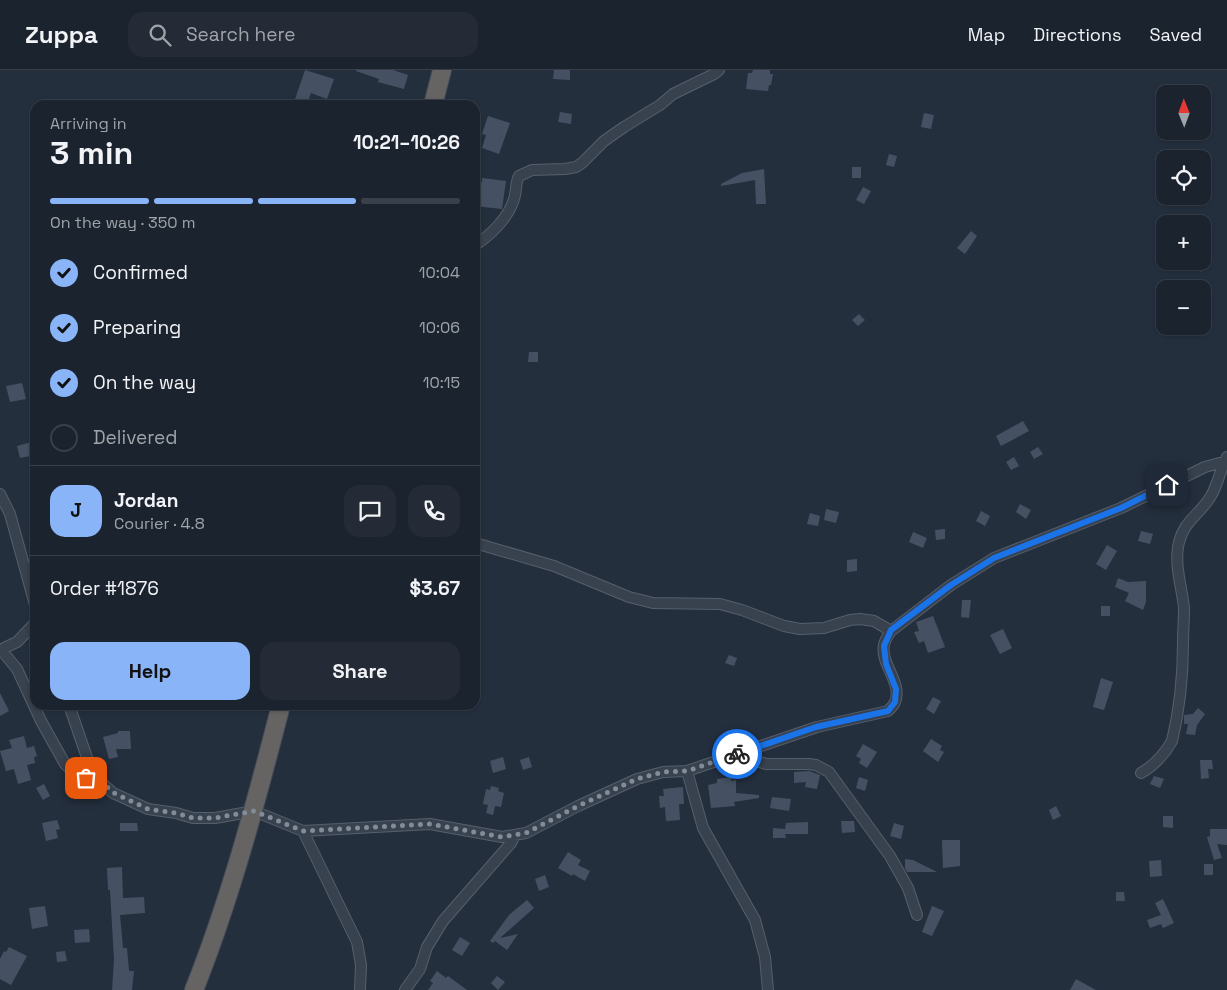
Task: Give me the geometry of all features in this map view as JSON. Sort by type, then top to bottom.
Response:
[{"type":"highway","points":[[434,100],[442,70]]},
{"type":"highway","points":[[194,990],[216,935],[254,811],[280,710]]},
{"type":"street","points":[[480,242],[507,213],[514,198],[516,181],[524,172],[576,167],[604,141],[624,127],[660,106],[673,94],[719,70]]},
{"type":"street","points":[[71,710],[93,775],[114,793],[148,809],[176,813],[193,818],[215,818],[254,811],[303,831],[430,824],[502,837],[526,833],[578,806],[637,779],[663,772],[687,771],[816,727],[888,711],[895,702],[896,689],[886,664],[884,646],[891,630],[958,580],[994,558],[1121,508],[1205,466],[1226,459]]},
{"type":"street","points":[[1142,773],[1151,767],[1169,747],[1180,704],[1183,670],[1184,608],[1177,561],[1179,545],[1190,519],[1203,507],[1211,496],[1226,459]]},
{"type":"street","points":[[0,494],[10,514],[30,587]]},
{"type":"street","points":[[480,544],[554,566],[629,597],[653,603],[720,604],[800,630],[824,628],[860,619],[874,621],[891,630]]},
{"type":"street","points":[[30,628],[16,642],[4,648],[3,652],[17,670],[30,698]]},
{"type":"street","points":[[36,710],[66,764],[73,772],[86,778],[93,775]]},
{"type":"street","points":[[736,754],[766,764],[809,764],[829,772],[890,856],[908,888],[917,915]]},
{"type":"street","points":[[687,771],[703,828],[755,920],[765,957],[768,990]]},
{"type":"street","points":[[303,831],[357,942],[361,965],[360,990]]},
{"type":"street","points":[[405,990],[420,970],[427,947],[443,921],[511,843],[515,835]]},
{"type":"building","points":[[305,70],[334,79],[327,99],[311,93],[309,100],[295,100]]},
{"type":"building","points":[[356,70],[393,70],[408,75],[404,89],[378,82],[379,79]]},
{"type":"building","points":[[554,70],[570,70],[570,80],[553,79]]},
{"type":"building","points":[[753,70],[770,70],[770,74],[773,74],[768,91],[746,89],[748,73],[752,73]]},
{"type":"building","points":[[560,112],[572,114],[571,124],[558,122]]},
{"type":"building","points":[[924,113],[934,115],[931,129],[921,127]]},
{"type":"building","points":[[488,116],[510,123],[499,154],[482,148],[486,135],[482,134]]},
{"type":"building","points":[[889,154],[897,156],[894,167],[886,165]]},
{"type":"building","points":[[852,167],[861,167],[861,178],[852,178]]},
{"type":"building","points":[[764,169],[766,204],[756,204],[755,180],[721,186],[721,184],[742,173]]},
{"type":"building","points":[[482,178],[506,181],[502,209],[480,207],[480,182],[482,182]]},
{"type":"building","points":[[863,187],[871,191],[864,204],[856,200]]},
{"type":"building","points":[[971,231],[977,236],[965,254],[957,248]]},
{"type":"building","points":[[859,314],[865,320],[858,326],[852,320]]},
{"type":"building","points":[[529,352],[538,352],[538,362],[528,362]]},
{"type":"building","points":[[22,383],[26,399],[10,402],[6,386]]},
{"type":"building","points":[[1023,421],[1029,431],[1001,446],[996,436]]},
{"type":"building","points":[[30,442],[30,456],[20,458],[17,446]]},
{"type":"building","points":[[1038,447],[1043,454],[1034,459],[1030,452]]},
{"type":"building","points":[[1014,457],[1019,466],[1011,470],[1006,462]]},
{"type":"building","points":[[1020,504],[1031,510],[1026,519],[1016,512]]},
{"type":"building","points":[[826,509],[839,512],[836,523],[824,520]]},
{"type":"building","points":[[981,511],[990,516],[985,526],[976,521]]},
{"type":"building","points":[[810,513],[820,516],[818,526],[807,524]]},
{"type":"building","points":[[945,529],[945,539],[936,540],[935,530]]},
{"type":"building","points":[[1141,531],[1153,534],[1150,544],[1138,541]]},
{"type":"building","points":[[913,532],[927,538],[923,548],[909,542]]},
{"type":"building","points":[[1107,545],[1117,551],[1106,570],[1096,564]]},
{"type":"building","points":[[857,559],[857,571],[847,572],[847,560]]},
{"type":"building","points":[[1118,578],[1128,582],[1146,581],[1146,602],[1143,610],[1125,601],[1129,593],[1115,587]]},
{"type":"building","points":[[962,600],[971,600],[969,618],[961,617]]},
{"type":"building","points":[[1101,606],[1110,606],[1110,616],[1101,616]]},
{"type":"building","points":[[933,616],[945,647],[928,653],[924,641],[919,643],[914,632],[919,631],[916,622]]},
{"type":"building","points":[[1003,629],[1012,648],[1000,654],[990,635]]},
{"type":"building","points":[[729,655],[737,658],[734,666],[725,663]]},
{"type":"building","points":[[1101,678],[1113,682],[1104,710],[1093,707]]},
{"type":"building","points":[[0,693],[9,711],[0,716]]},
{"type":"building","points":[[933,697],[941,701],[934,714],[926,709]]},
{"type":"building","points":[[1198,708],[1205,714],[1197,725],[1195,735],[1186,734],[1188,724],[1184,724],[1184,715],[1193,714]]},
{"type":"building","points":[[118,731],[130,731],[131,749],[116,749],[118,757],[109,759],[103,737],[118,733]]},
{"type":"building","points":[[24,736],[27,748],[34,746],[37,756],[34,757],[35,763],[27,765],[31,780],[18,784],[14,769],[6,771],[0,751],[12,748],[9,740]]},
{"type":"building","points":[[931,739],[942,746],[940,750],[944,752],[938,762],[923,751]]},
{"type":"building","points":[[863,744],[877,752],[867,768],[859,763],[861,759],[856,756]]},
{"type":"building","points":[[503,757],[506,769],[493,773],[490,761]]},
{"type":"building","points":[[529,757],[532,767],[523,770],[520,760]]},
{"type":"building","points":[[1200,760],[1212,760],[1213,769],[1208,769],[1209,778],[1201,779]]},
{"type":"building","points":[[809,771],[820,775],[817,789],[805,787],[806,782],[794,783],[794,772]]},
{"type":"building","points":[[1154,776],[1164,779],[1160,788],[1150,784]]},
{"type":"building","points":[[731,777],[731,781],[736,780],[736,793],[759,795],[759,798],[734,802],[735,806],[711,808],[708,785],[717,783],[717,779]]},
{"type":"building","points":[[859,777],[868,780],[865,791],[856,788]]},
{"type":"building","points":[[44,784],[50,796],[43,800],[36,788]]},
{"type":"building","points":[[491,786],[499,788],[498,791],[504,793],[501,807],[495,806],[493,815],[486,813],[488,805],[483,804],[486,789],[490,790]]},
{"type":"building","points":[[683,787],[684,804],[679,804],[680,820],[666,821],[665,807],[660,808],[659,796],[664,796],[663,789]]},
{"type":"building","points":[[772,797],[791,799],[789,811],[770,808]]},
{"type":"building","points":[[1056,806],[1061,816],[1053,820],[1049,810]]},
{"type":"building","points":[[1163,816],[1173,816],[1173,828],[1163,827]]},
{"type":"building","points":[[57,820],[60,829],[56,830],[58,838],[46,841],[42,823]]},
{"type":"building","points":[[841,821],[854,821],[855,832],[842,833]]},
{"type":"building","points":[[808,822],[808,834],[785,834],[786,838],[773,838],[773,828],[785,829],[786,823]]},
{"type":"building","points":[[120,823],[137,823],[138,831],[120,831]]},
{"type":"building","points":[[894,823],[904,826],[901,839],[890,836]]},
{"type":"building","points":[[1210,829],[1227,829],[1227,845],[1217,844],[1222,858],[1214,860],[1207,837],[1210,836]]},
{"type":"building","points":[[942,840],[960,840],[960,866],[943,868]]},
{"type":"building","points":[[568,852],[581,860],[578,865],[590,871],[585,881],[558,868]]},
{"type":"building","points":[[905,859],[913,860],[937,872],[907,872]]},
{"type":"building","points":[[1161,860],[1162,876],[1150,877],[1149,861]]},
{"type":"building","points":[[1204,864],[1213,864],[1213,875],[1204,875]]},
{"type":"building","points":[[122,867],[123,898],[144,897],[145,913],[120,915],[123,948],[127,948],[129,971],[134,971],[132,990],[112,990],[114,960],[107,868]]},
{"type":"building","points":[[545,875],[549,887],[539,891],[535,879]]},
{"type":"building","points":[[1116,892],[1124,892],[1125,901],[1116,901]]},
{"type":"building","points":[[1163,899],[1174,923],[1163,928],[1161,924],[1150,928],[1147,920],[1161,915],[1155,903]]},
{"type":"building","points":[[527,900],[534,908],[500,938],[518,934],[507,950],[495,941],[493,943],[490,941],[509,915]]},
{"type":"building","points":[[45,906],[48,926],[32,929],[29,908]]},
{"type":"building","points":[[932,906],[944,911],[932,936],[922,932]]},
{"type":"building","points":[[89,929],[90,942],[75,943],[74,930]]},
{"type":"building","points":[[460,937],[470,943],[462,956],[452,950]]},
{"type":"building","points":[[9,947],[27,956],[11,985],[0,979],[0,959],[4,951],[6,952]]},
{"type":"building","points":[[65,951],[67,961],[57,962],[56,952]]},
{"type":"building","points":[[437,971],[446,978],[448,976],[467,990],[428,990],[433,983],[430,981]]},
{"type":"building","points":[[497,976],[505,982],[498,990],[491,983]]},
{"type":"building","points":[[1076,979],[1096,990],[1070,990]]},
{"type":"way so far","points":[[86,778],[93,775],[114,793],[148,809],[176,813],[193,818],[215,818],[254,811],[303,831],[348,827],[430,824],[502,837],[526,833],[578,806],[637,779],[663,772],[687,771],[737,754]]},
{"type":"route","points":[[737,754],[816,727],[888,711],[895,702],[896,689],[886,664],[884,646],[891,630],[951,585],[994,558],[1121,508],[1167,485]]}]
